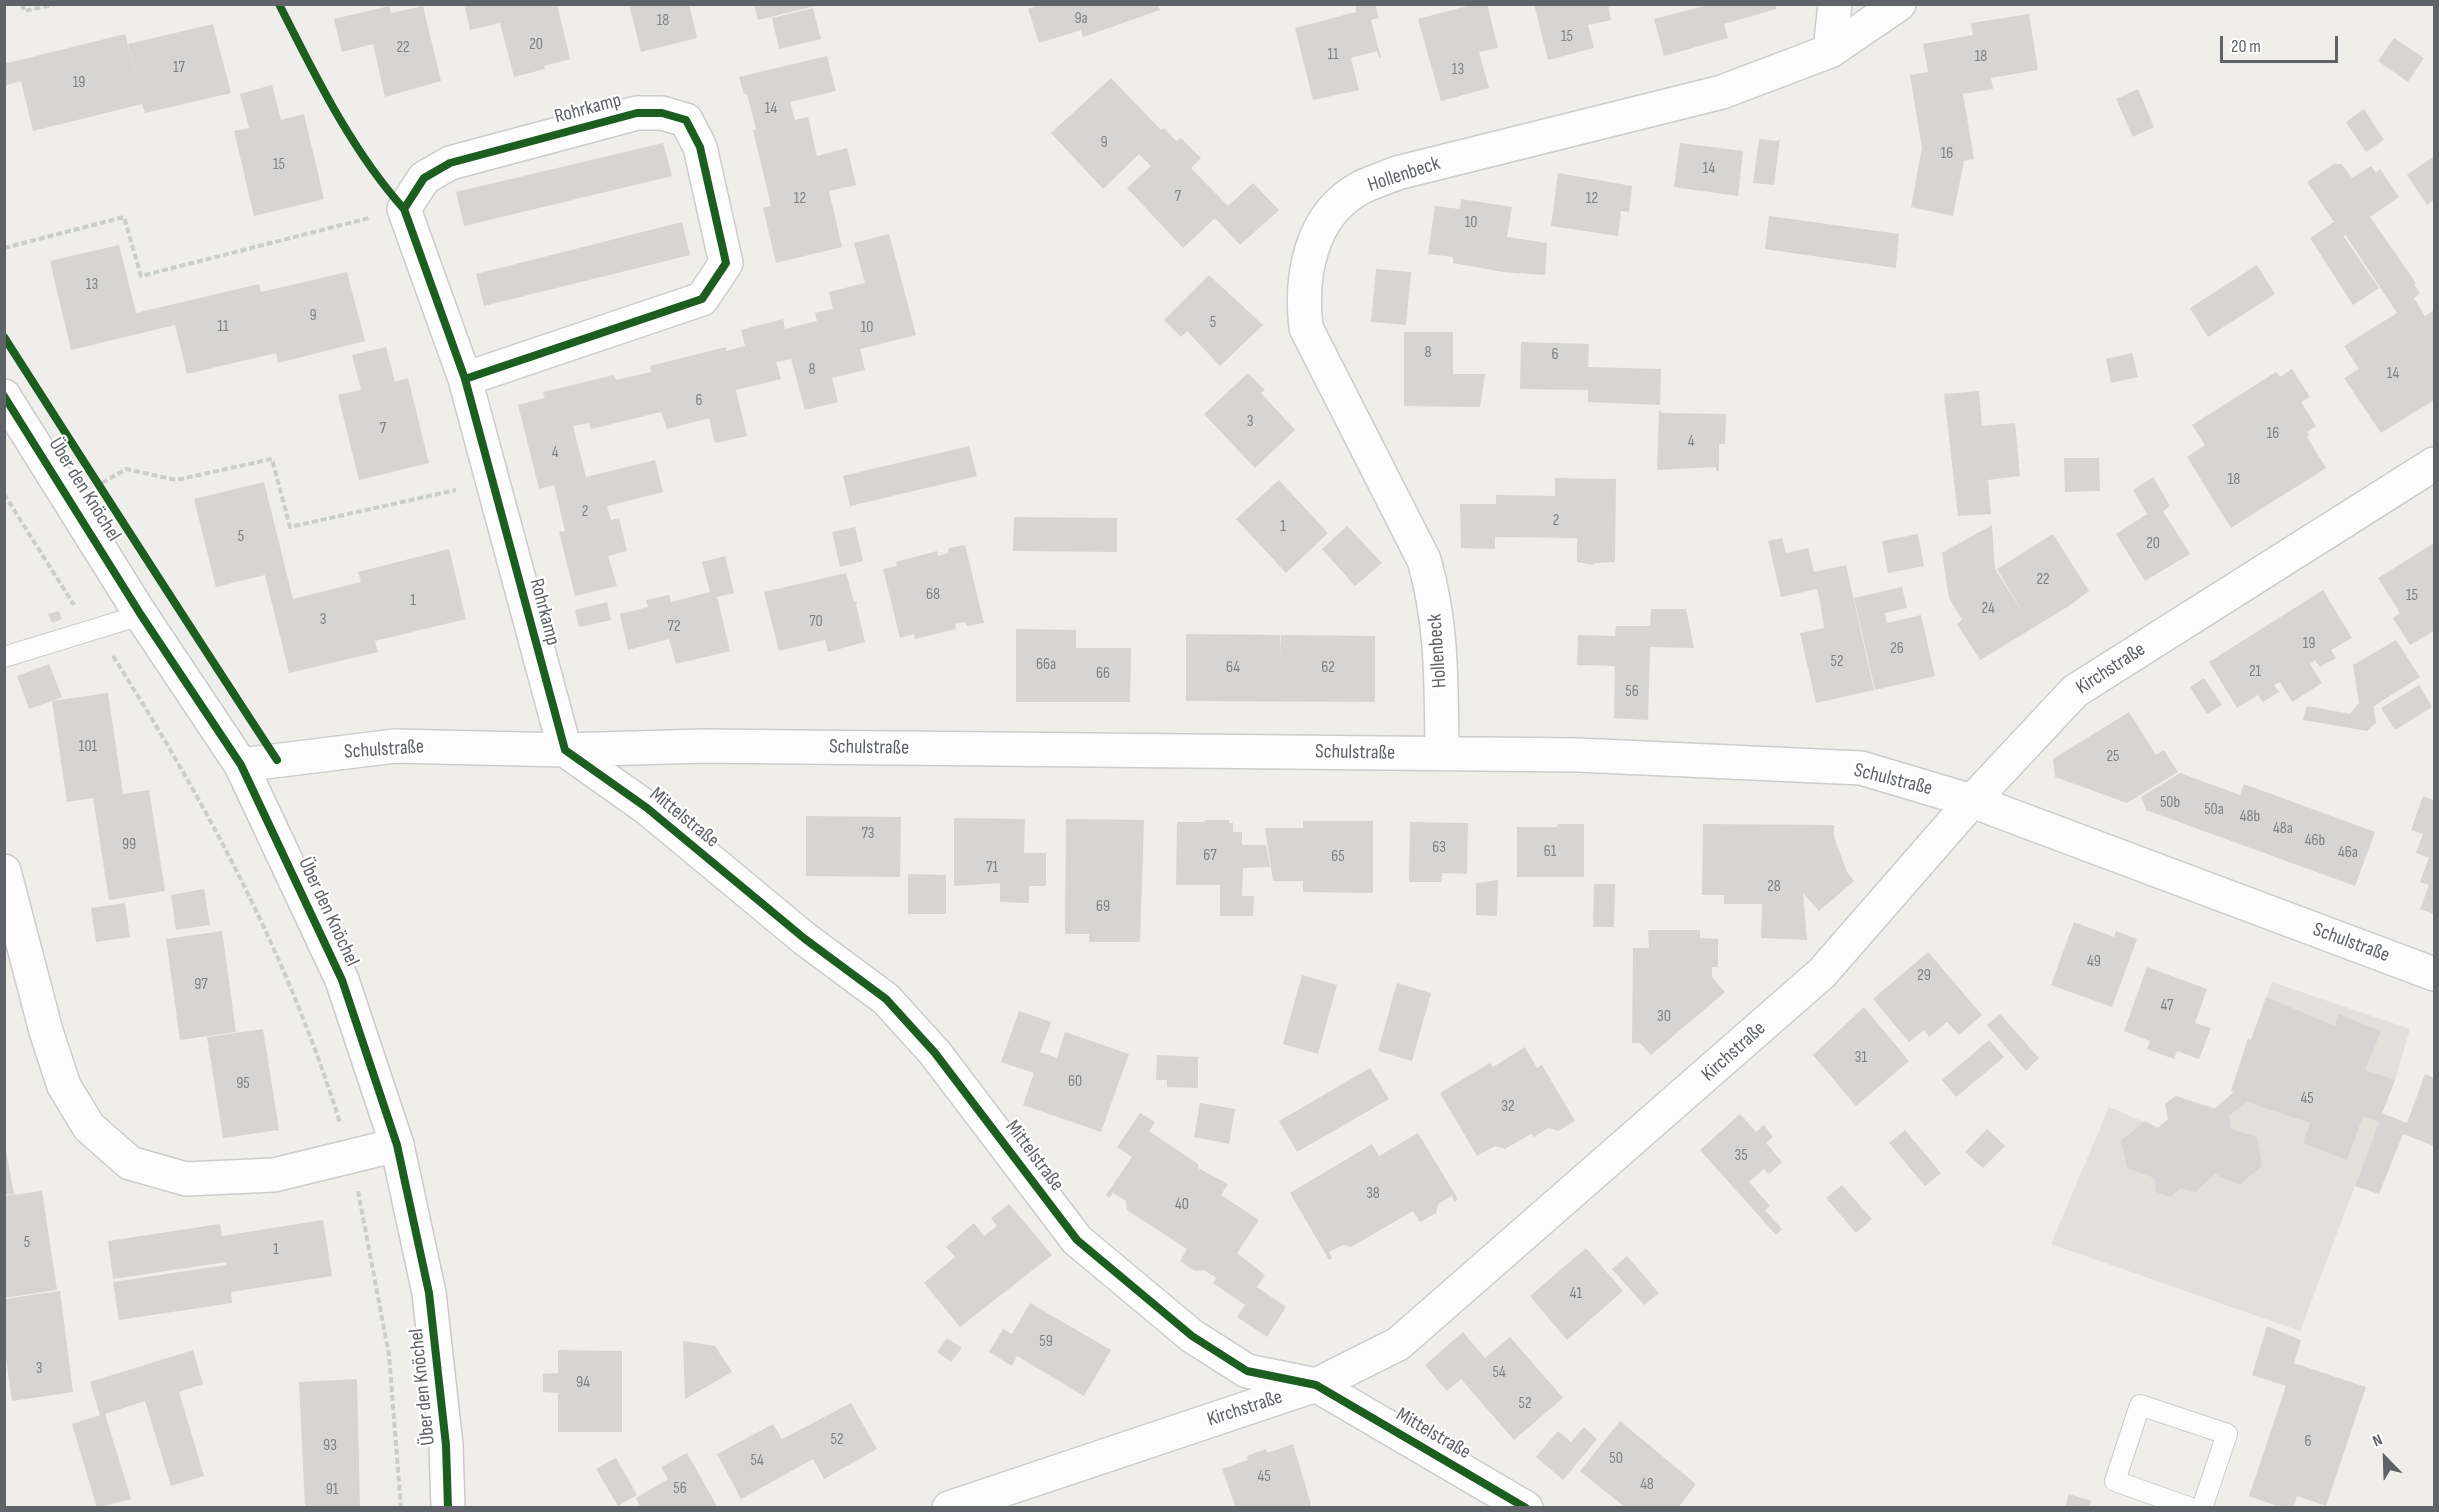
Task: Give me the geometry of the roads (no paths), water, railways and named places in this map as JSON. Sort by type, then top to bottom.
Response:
[{"type":"street","points":[[1830,51],[1835,4]]},
{"type":"street","name":"Hollenbeck","points":[[1442,754],[1440,639],[1434,596],[1424,560],[1306,328],[1303,298],[1306,267],[1316,237],[1336,208],[1360,188],[1396,173],[1722,92],[1830,51],[1899,4]]},
{"type":"street","name":"Rohrkamp","points":[[465,379],[702,299],[726,263],[700,147],[686,120],[662,113],[637,113],[450,163],[424,178],[404,209],[465,379],[565,750]]},
{"type":"street","name":"Über den Knöchel","points":[[4,396],[141,615],[241,765],[342,980],[397,1145],[429,1293],[446,1445],[448,1508]]},
{"type":"street","name":"Kirchstraße","points":[[950,1508],[1316,1385],[1398,1344],[1822,973],[1972,801],[2074,691],[2434,464]]},
{"type":"street","name":"Schulstraße","points":[[241,765],[395,746],[565,750],[703,746],[1578,754],[1861,768],[1972,801],[2434,974]]},
{"type":"street","name":"Mittelstraße","points":[[565,750],[647,808],[805,939],[886,999],[935,1053],[1077,1240],[1192,1336],[1247,1371],[1316,1385],[1526,1508]]},
{"type":"street","points":[[4,871],[46,1031],[64,1086],[89,1127],[130,1163],[186,1179],[274,1175],[397,1145]]},
{"type":"lane","points":[[4,657],[141,615]]},
{"type":"lane","points":[[2191,1508],[2115,1481],[2140,1405],[2227,1434],[2202,1508]]}]
